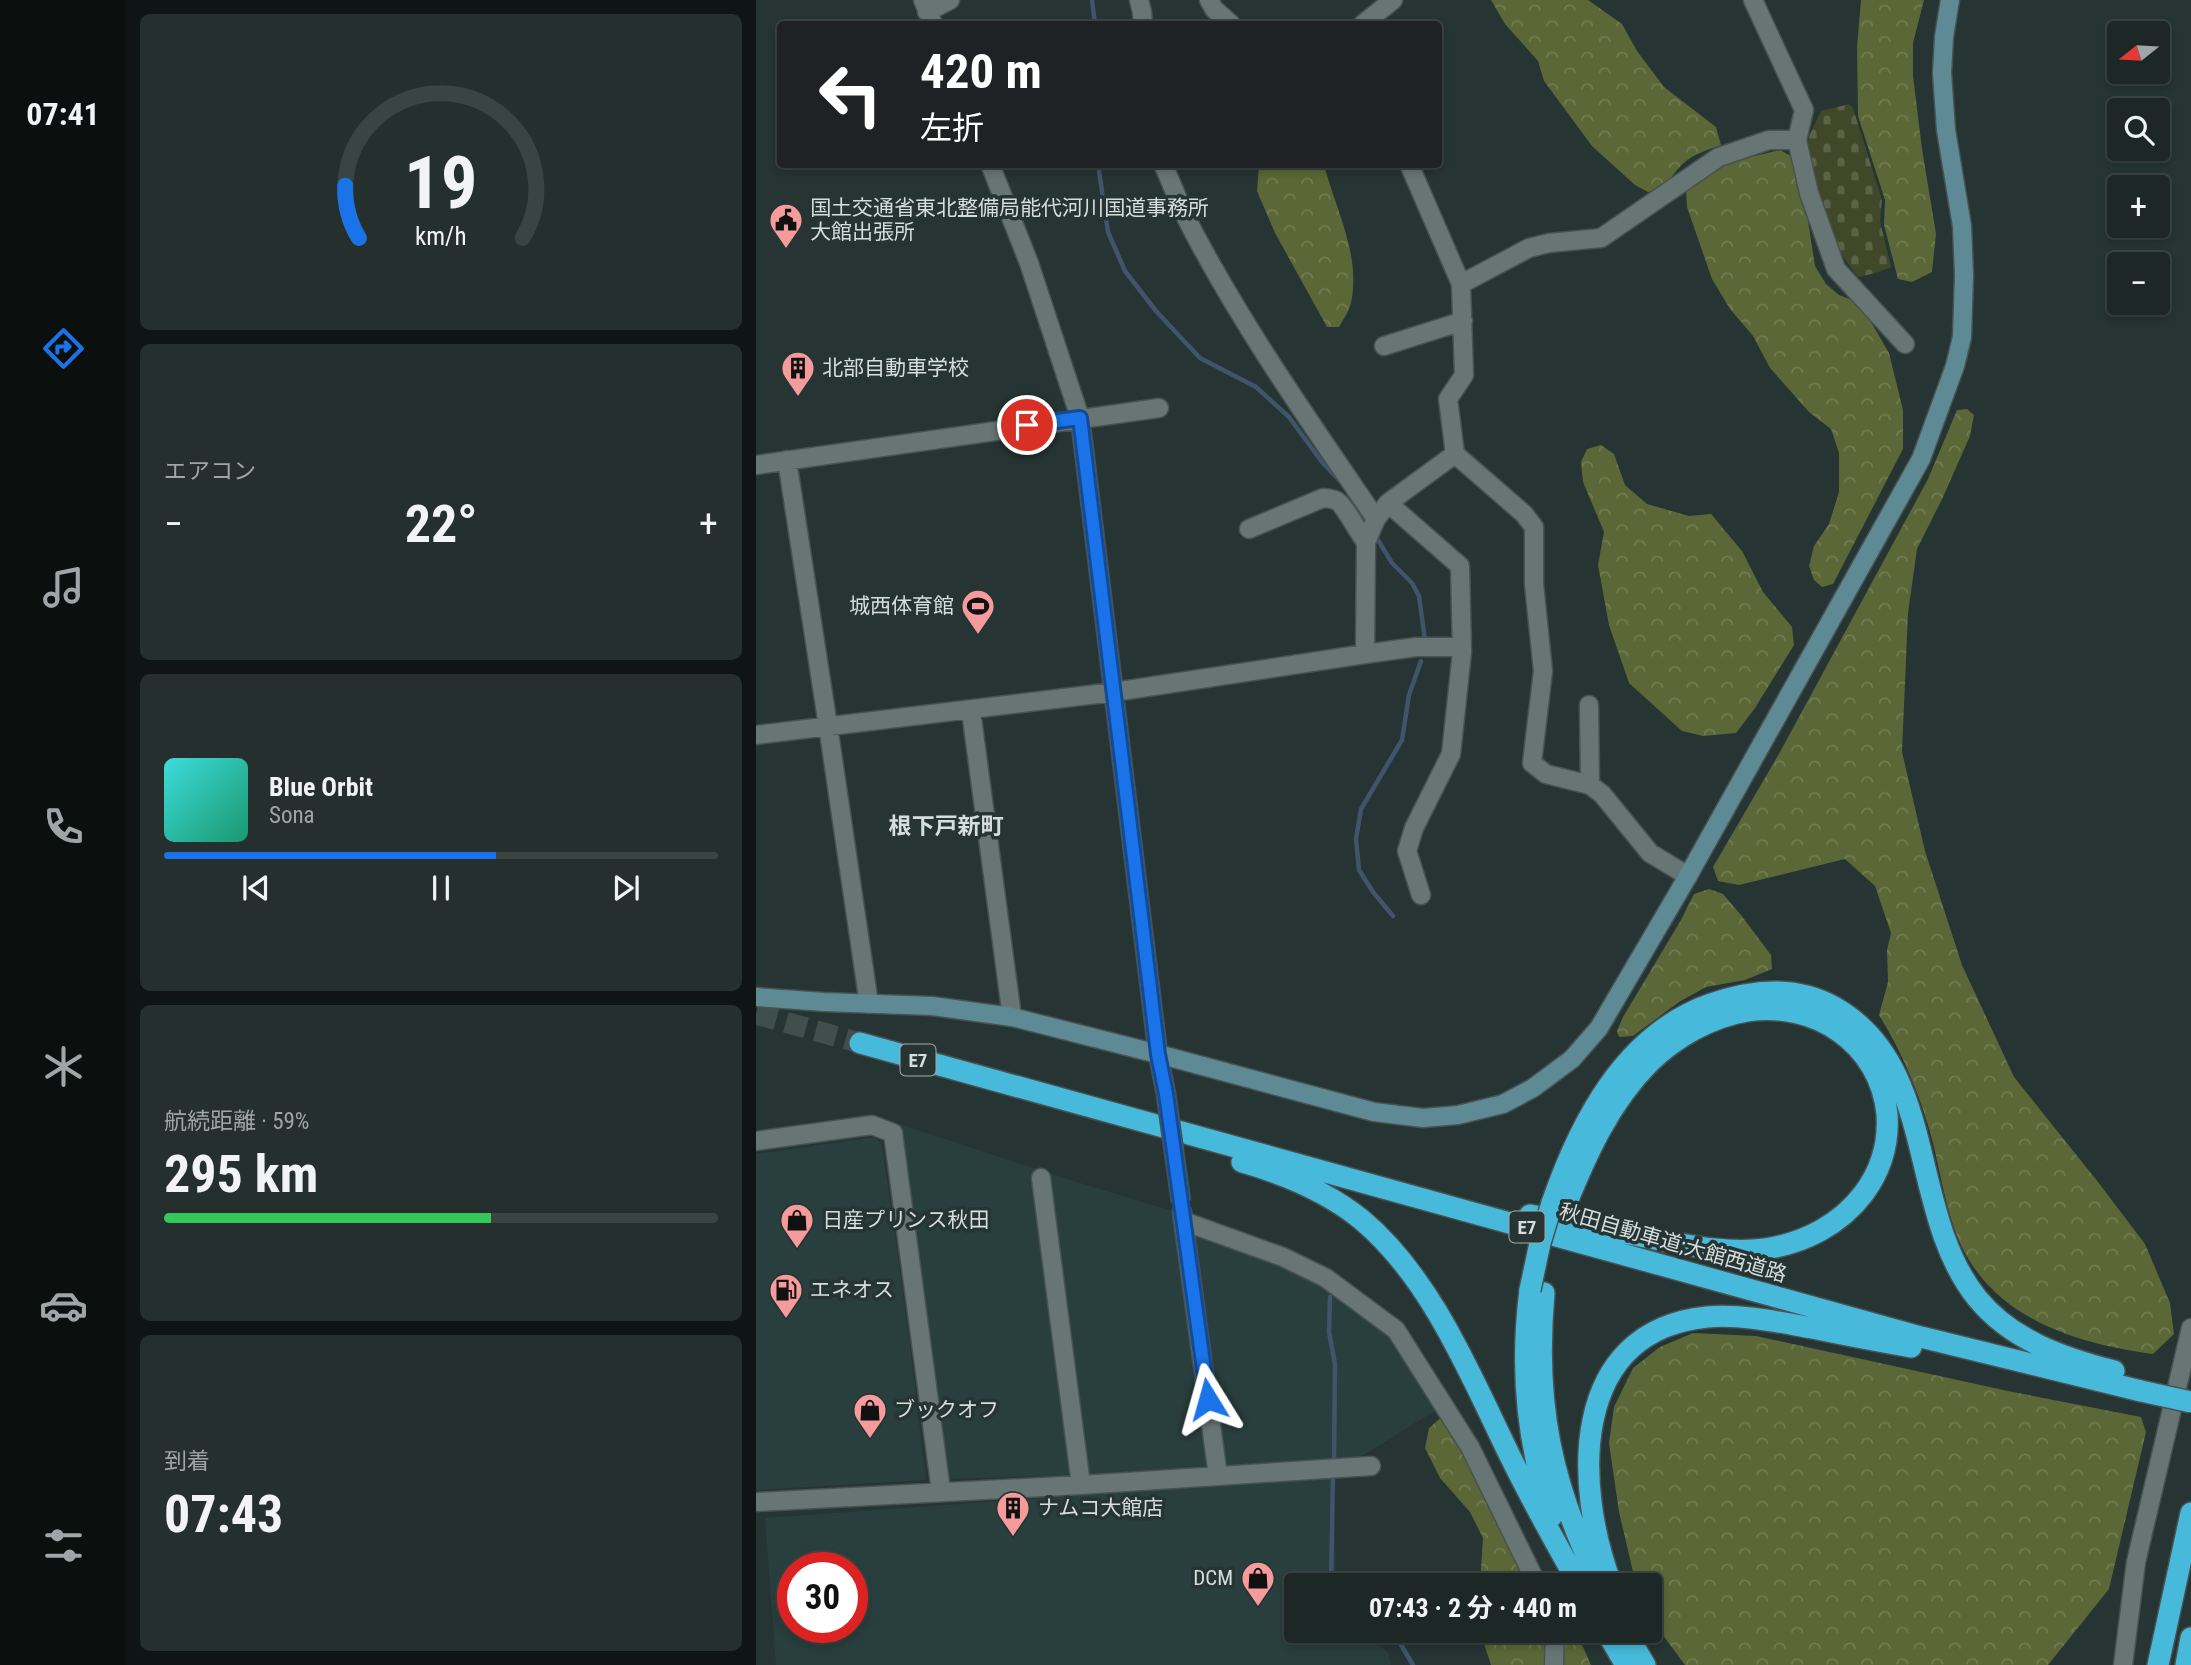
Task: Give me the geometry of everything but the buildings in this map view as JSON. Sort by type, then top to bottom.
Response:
[{"type":"highway","points":[[1575,1573],[1547,1501],[1532,1440],[1524,1353],[1537,1292],[1553,1250],[1558,1205],[1573,1147],[1602,1095],[1631,1057],[1666,1027],[1707,1005],[1749,993],[1780,992],[1809,996],[1827,1003],[1859,1024],[1874,1038],[1898,1076],[1942,1235],[1964,1280],[1979,1300],[2006,1325],[2037,1346],[2143,1385],[2191,1393]]},
{"type":"highway","points":[[1367,1183],[1684,1244],[1739,1250],[1784,1245],[1824,1230],[1857,1203],[1870,1185],[1880,1167],[1888,1125],[1880,1081],[1856,1045],[1838,1030],[1818,1020],[1796,1013],[1772,1010],[1746,1011],[1720,1018],[1675,1042],[1651,1061],[1632,1082],[1594,1139],[1558,1205]]},
{"type":"highway","name":"秋田自動車道;大館西道路","points":[[860,1043],[1787,1300],[2079,1377],[2143,1385],[2191,1402]]},
{"type":"highway","points":[[975,1076],[1035,1099],[1257,1166],[1309,1188],[1361,1220],[1401,1260],[1419,1283],[1440,1318],[1546,1527],[1573,1573]]},
{"type":"highway","points":[[1537,1292],[1540,1375],[1550,1452],[1573,1525],[1595,1573]]},
{"type":"highway","points":[[1608,1573],[1591,1512],[1588,1484],[1588,1456],[1595,1407],[1607,1380],[1622,1357],[1652,1334],[1670,1326],[1708,1317],[1756,1318],[2079,1377]]},
{"type":"highway","points":[[2158,1665],[2191,1513]]},
{"type":"highway","points":[[2168,1665],[2191,1538]]},
{"type":"highway","points":[[2186,1665],[2191,1638]]},
{"type":"highway","points":[[1613,1643],[1626,1665]]},
{"type":"highway","points":[[1632,1643],[1645,1665]]},
{"type":"highway","points":[[1639,1643],[1651,1665]]},
{"type":"street","points":[[928,12],[950,0]]},
{"type":"street","points":[[1139,0],[1143,21]]},
{"type":"street","points":[[1209,0],[1214,9],[1228,21]]},
{"type":"street","points":[[1367,21],[1392,0]]},
{"type":"street","points":[[1753,0],[1804,110],[1797,140],[1809,193],[1836,269],[1905,344]]},
{"type":"street","points":[[756,997],[932,1006],[1012,1017],[1374,1112],[1423,1118],[1458,1115],[1503,1104],[1533,1088],[1572,1059],[1599,1028],[1688,876],[1921,459],[1938,414],[1962,337],[1964,275],[1962,226],[1946,130],[1942,73],[1950,0]]},
{"type":"street","points":[[1461,284],[1529,248],[1549,243],[1601,238],[1719,157],[1769,140],[1797,140]]},
{"type":"street","points":[[992,168],[1030,262],[1080,418],[1158,1054],[1166,1094],[1218,1476]]},
{"type":"street","points":[[1165,168],[1193,231],[1240,315],[1376,519]]},
{"type":"street","points":[[1411,168],[1461,284],[1464,375],[1448,399],[1455,454],[1524,514],[1534,527],[1534,584],[1543,671],[1532,763],[1546,774],[1590,785],[1602,794],[1650,853],[1688,876]]},
{"type":"street","points":[[1384,346],[1463,321]]},
{"type":"street","points":[[756,465],[1158,408]]},
{"type":"street","points":[[1365,654],[1366,542],[1376,519],[1388,503],[1455,454]]},
{"type":"street","points":[[787,460],[869,1004]]},
{"type":"street","points":[[1249,529],[1323,498],[1334,499],[1341,503],[1366,542]]},
{"type":"street","points":[[1388,503],[1460,566],[1462,647],[1451,754],[1414,828],[1407,851],[1421,895]]},
{"type":"street","points":[[756,735],[1114,692],[1416,647],[1462,647]]},
{"type":"street","points":[[1589,705],[1590,785]]},
{"type":"street","points":[[971,710],[1012,1017]]},
{"type":"street","points":[[756,1141],[872,1125],[893,1133],[941,1491]]},
{"type":"street","points":[[1041,1178],[1081,1485]]},
{"type":"street","points":[[1183,1221],[1283,1257],[1326,1278],[1396,1330],[1470,1447],[1532,1573]]},
{"type":"street","points":[[2123,1665],[2136,1562],[2191,1328]]},
{"type":"street","points":[[756,1502],[1371,1466]]},
{"type":"street","points":[[1554,1665],[1555,1643]]},
{"type":"shaded area","points":[[896,1123],[1172,1211],[1297,1270],[1351,1303],[1391,1334],[1438,1409],[1357,1459],[1229,1471],[946,1479]]},
{"type":"shaded area","points":[[874,1137],[882,1144],[926,1480],[756,1490],[756,1154]]},
{"type":"shaded area","points":[[1334,1477],[1336,1573],[1284,1573],[1284,1643],[1375,1643],[1388,1652],[1391,1665],[776,1665],[765,1518]]},
{"type":"green space","points":[[1491,0],[1588,0],[1622,24],[1637,51],[1664,87],[1716,127],[1721,145],[1688,159],[1665,187],[1648,192],[1635,185],[1592,146],[1544,81],[1538,61],[1505,24]]},
{"type":"green space","points":[[1861,0],[1924,0],[1913,43],[1913,76],[1936,234],[1932,272],[1912,282],[1898,279],[1884,225],[1885,200],[1858,116],[1857,47]]},
{"type":"green space","points":[[1849,104],[1853,108],[1882,200],[1880,221],[1891,267],[1858,277],[1835,246],[1807,152],[1809,136],[1821,111]]},
{"type":"green space","points":[[1780,150],[1791,156],[1806,208],[1815,266],[1826,284],[1839,295],[1860,303],[1889,353],[1903,410],[1903,449],[1833,584],[1822,587],[1814,580],[1809,566],[1814,546],[1829,524],[1839,492],[1839,453],[1831,429],[1809,412],[1770,368],[1753,336],[1730,309],[1712,279],[1687,207],[1686,189],[1721,164]]},
{"type":"green space","points":[[1259,168],[1325,168],[1346,233],[1353,268],[1351,303],[1339,327],[1327,327],[1275,233],[1257,191]]},
{"type":"green space","points":[[1967,409],[1974,415],[1970,436],[1917,549],[1908,613],[1902,752],[1925,851],[1962,965],[2014,1077],[2145,1244],[2170,1303],[2174,1334],[2153,1354],[2075,1337],[2026,1315],[2004,1300],[1985,1282],[1969,1260],[1951,1219],[1923,1109],[1904,1061],[1879,1015],[1888,982],[1887,950],[1891,933],[1875,886],[1845,859],[1739,885],[1718,881],[1713,867],[1780,752],[1928,479],[1957,410]]},
{"type":"green space","points":[[1601,445],[1614,454],[1625,485],[1647,504],[1689,516],[1711,514],[1742,551],[1763,592],[1792,627],[1794,645],[1755,708],[1736,733],[1703,736],[1682,731],[1629,683],[1609,625],[1598,565],[1604,532],[1583,482],[1581,462],[1587,449]]},
{"type":"green space","points":[[1709,889],[1723,894],[1741,915],[1771,955],[1772,969],[1745,980],[1706,987],[1679,1002],[1633,1036],[1619,1037],[1617,1031],[1623,1017],[1694,894]]},
{"type":"green space","points":[[1693,1333],[1756,1336],[2141,1417],[2146,1432],[2109,1589],[2048,1665],[1685,1665],[1662,1632],[1662,1573],[1633,1573],[1619,1512],[1609,1443],[1614,1407],[1633,1368],[1660,1347]]},
{"type":"green space","points":[[1443,1416],[1469,1461],[1523,1573],[1481,1573],[1483,1538],[1470,1512],[1440,1478],[1425,1448],[1429,1428]]},
{"type":"green space","points":[[1484,1643],[1579,1643],[1591,1665],[1491,1665]]},
{"type":"waterway","points":[[1092,0],[1095,21]]},
{"type":"waterway","points":[[1099,168],[1108,232],[1125,271],[1156,311],[1200,358],[1256,387],[1289,417],[1322,462],[1340,481]]},
{"type":"waterway","points":[[1349,494],[1362,515]]},
{"type":"waterway","points":[[1378,540],[1392,563],[1412,583],[1419,596],[1425,640]]},
{"type":"waterway","points":[[1393,916],[1359,870],[1356,839],[1361,809],[1402,740],[1409,695],[1421,661]]},
{"type":"waterway","points":[[1330,1297],[1329,1332],[1335,1364],[1334,1464]]},
{"type":"waterway","points":[[1331,1573],[1333,1472]]},
{"type":"waterway","points":[[1400,1643],[1413,1665]]},
{"type":"tunnel","points":[[756,1014],[860,1043]]},
{"type":"place","name":"国土交通省東北整備局能代河川国道事務所 大館出張所","points":[[786,250]]},
{"type":"place","name":"北部自動車学校","points":[[798,398]]},
{"type":"place","name":"城西体育館","points":[[978,636]]},
{"type":"place","name":"日産プリンス秋田","points":[[797,1250]]},
{"type":"place","name":"エネオス","points":[[786,1320]]},
{"type":"place","name":"ブックオフ","points":[[870,1440]]},
{"type":"place","name":"ナムコ大館店","points":[[1013,1538]]},
{"type":"place","name":"DCM","points":[[1258,1608]]},
{"type":"district","name":"根下戸新町","points":[[946,826]]},
{"type":"route","points":[[1027,425],[1080,418],[1158,1054],[1166,1094],[1208,1399]]}]
